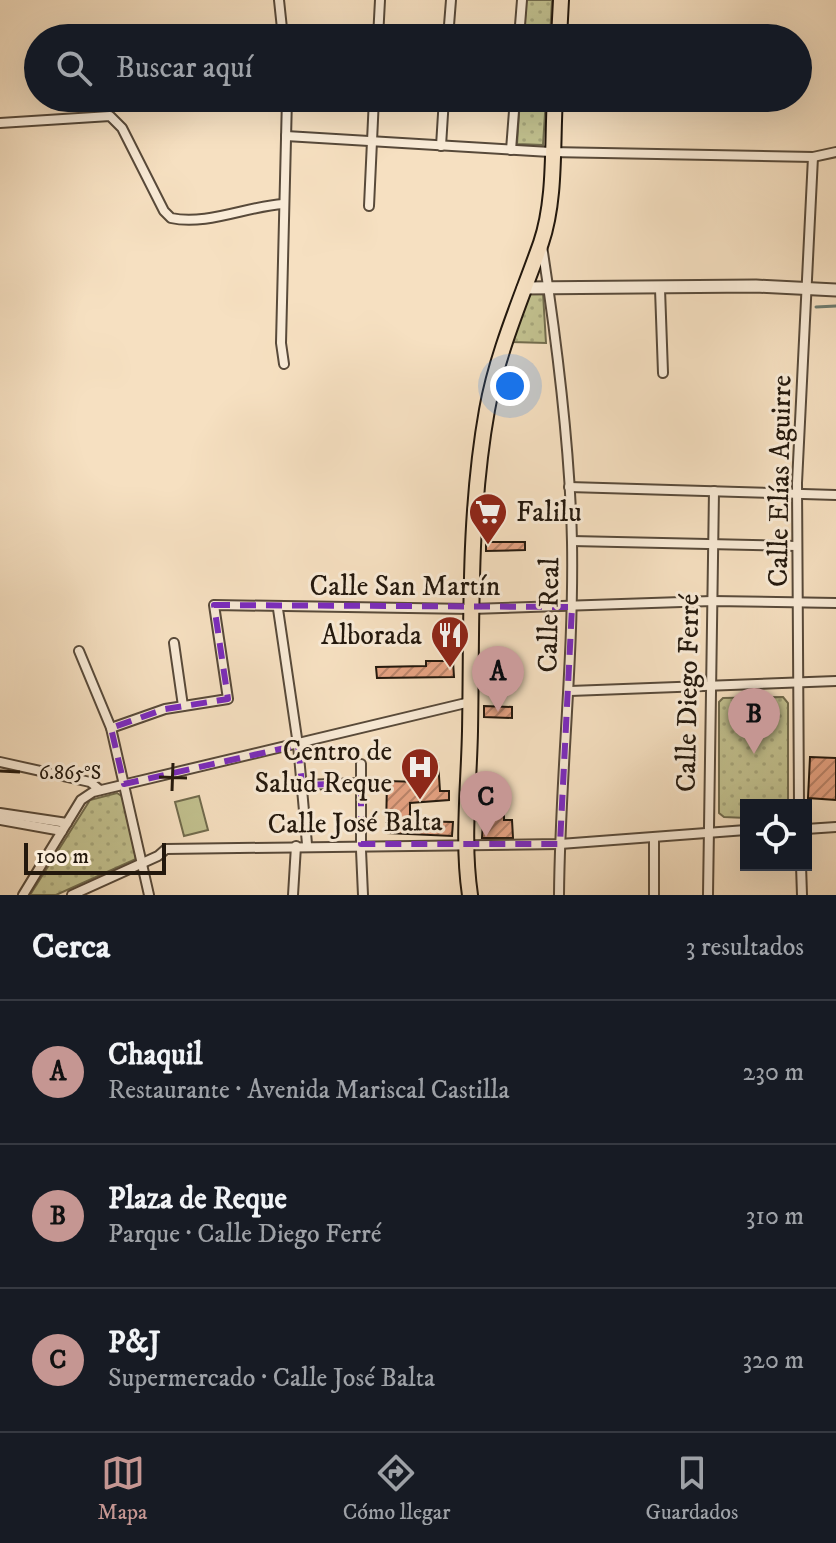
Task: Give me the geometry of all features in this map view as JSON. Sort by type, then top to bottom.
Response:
[{"type":"highway","points":[[560,24],[561,0]]},
{"type":"highway","points":[[470,895],[471,609],[476,488],[487,409],[523,288],[541,242],[554,112]]},
{"type":"street","points":[[279,0],[282,24]]},
{"type":"street","points":[[379,24],[380,0]]},
{"type":"street","points":[[449,24],[451,0]]},
{"type":"street","points":[[520,24],[522,0]]},
{"type":"street","points":[[284,364],[283,204],[287,112]]},
{"type":"street","points":[[369,206],[373,112]]},
{"type":"street","points":[[441,146],[443,112]]},
{"type":"street","points":[[511,150],[514,112]]},
{"type":"street","points":[[0,123],[45,117],[110,116],[122,128],[164,211],[171,218],[199,219],[253,206],[283,204]]},
{"type":"street","points":[[286,136],[550,152],[813,157],[836,152]]},
{"type":"street","name":"Calle Elías Aguirre","points":[[799,799],[797,494],[813,157]]},
{"type":"street","name":"Calle Real","points":[[541,242],[569,487],[572,541],[570,691],[559,895]]},
{"type":"street","points":[[523,288],[756,286],[836,290]]},
{"type":"street","points":[[660,289],[663,373]]},
{"type":"street","points":[[569,487],[836,495]]},
{"type":"street","name":"Calle Diego Ferré","points":[[708,895],[714,491]]},
{"type":"street","points":[[572,541],[797,546]]},
{"type":"street","name":"Calle San Martín","points":[[183,706],[228,699],[214,605],[278,609],[471,609],[712,601],[836,603]]},
{"type":"street","points":[[278,609],[298,745],[307,844]]},
{"type":"street","points":[[111,728],[183,706],[174,643]]},
{"type":"street","points":[[79,651],[111,728],[149,895]]},
{"type":"street","points":[[570,691],[836,681]]},
{"type":"street","points":[[23,895],[81,800],[100,790],[470,702]]},
{"type":"street","points":[[0,762],[90,782],[100,790]]},
{"type":"street","points":[[361,764],[363,895]]},
{"type":"street","points":[[302,785],[361,783]]},
{"type":"street","points":[[0,813],[65,827]]},
{"type":"street","points":[[0,820],[65,827]]},
{"type":"street","points":[[812,829],[836,827]]},
{"type":"street","name":"Calle José Balta","points":[[72,895],[142,864],[166,849],[307,844],[361,847],[560,844],[740,830]]},
{"type":"street","points":[[654,838],[654,895]]},
{"type":"street","points":[[293,895],[296,846]]},
{"type":"street","points":[[801,871],[802,895]]},
{"type":"highlighted area","points":[[214,605],[572,607],[560,844],[361,844],[361,783],[302,785],[298,745],[124,784],[111,728],[165,709],[228,699]]},
{"type":"shaded area","points":[[526,0],[552,0],[551,24],[525,24]]},
{"type":"shaded area","points":[[519,112],[545,112],[543,145],[517,144]]},
{"type":"shaded area","points":[[530,291],[543,293],[546,343],[512,342]]},
{"type":"shaded area","points":[[783,697],[788,703],[788,799],[740,799],[740,818],[724,817],[719,813],[719,702],[723,698]]},
{"type":"shaded area","points":[[117,793],[123,797],[136,859],[56,895],[30,895],[90,800]]},
{"type":"shaded area","points":[[199,796],[208,830],[184,836],[175,802]]},
{"type":"building","points":[[486,542],[525,542],[525,550],[486,551]]},
{"type":"building","points":[[426,661],[453,661],[454,677],[377,678],[376,667],[426,666]]},
{"type":"building","points":[[484,706],[512,707],[512,718],[484,717]]},
{"type":"building","points":[[810,757],[836,758],[836,800],[808,798]]},
{"type":"building","points":[[420,760],[438,761],[440,791],[449,791],[449,800],[410,803],[410,821],[453,822],[452,836],[387,833],[387,781],[420,782]]},
{"type":"building","points":[[484,807],[504,807],[504,820],[512,820],[513,838],[482,838]]},
{"type":"waterway","points":[[816,307],[836,306]]},
{"type":"place","name":"Falilu","points":[[488,546]]},
{"type":"place","name":"Alborada","points":[[450,669]]},
{"type":"place","name":"Chaquil","points":[[498,712]]},
{"type":"place","name":"Plaza de Reque","points":[[754,754]]},
{"type":"place","name":"Centro de Salud Reque","points":[[420,801]]},
{"type":"place","name":"P&J","points":[[486,837]]}]
